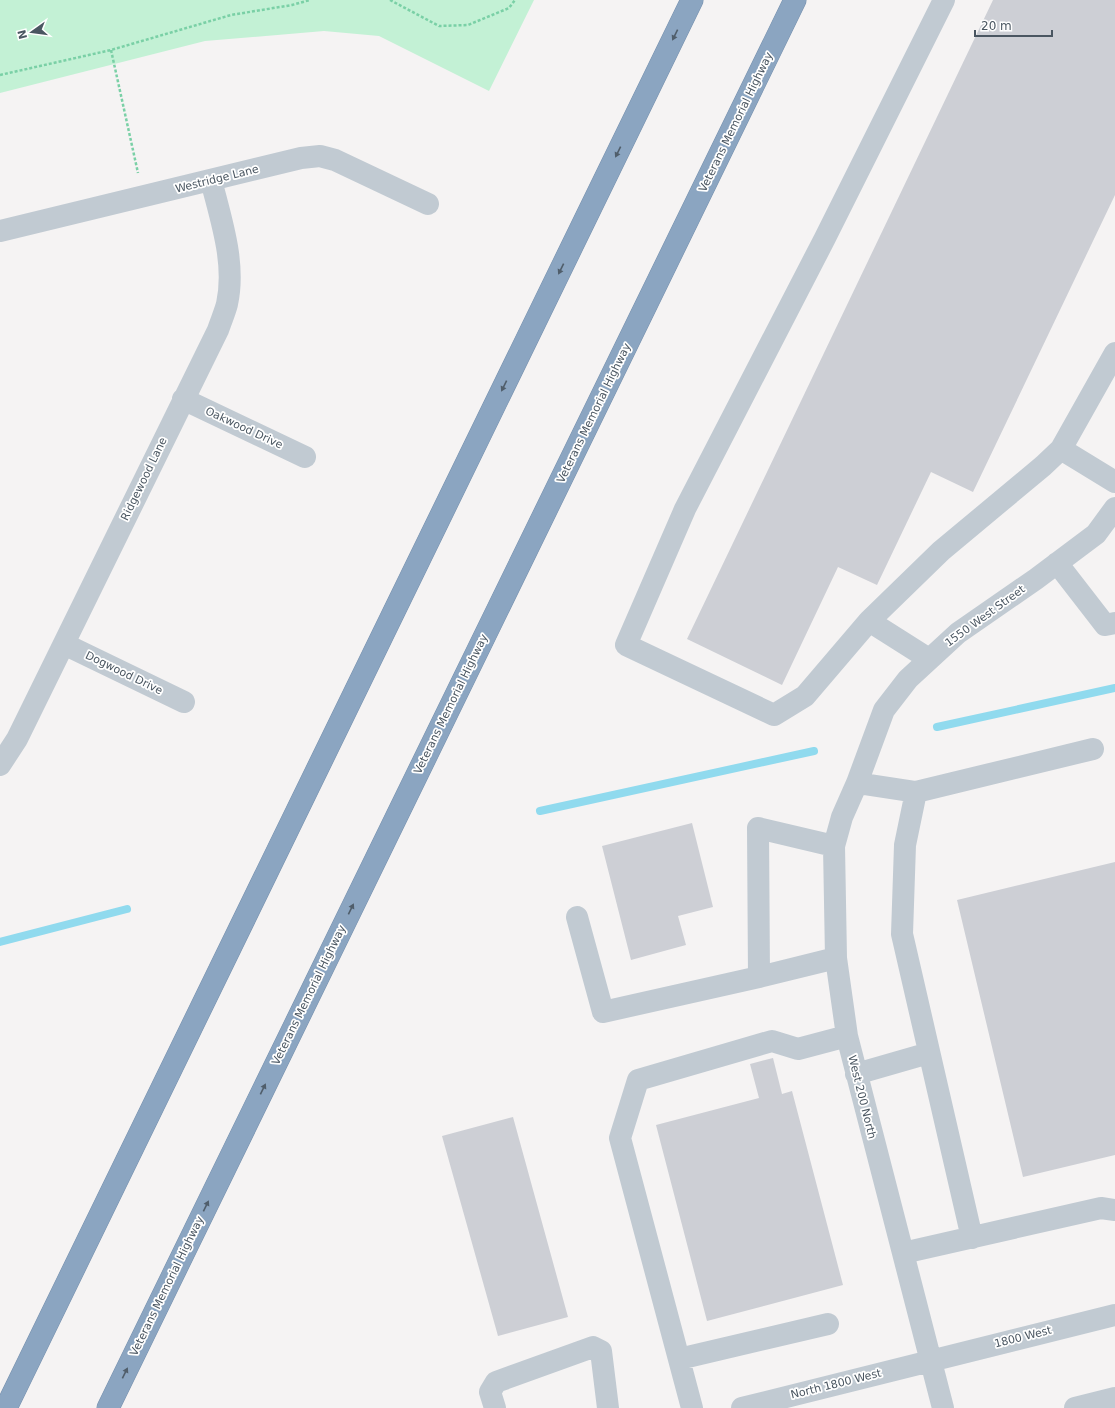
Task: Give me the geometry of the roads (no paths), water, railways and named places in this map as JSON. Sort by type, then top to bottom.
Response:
[{"type":"highway","points":[[6,1408],[692,0]]},
{"type":"highway","name":"Veterans Memorial Highway","points":[[108,1408],[795,0]]},
{"type":"street","points":[[944,0],[825,238],[686,510],[626,645],[774,715],[805,696],[869,621],[941,550],[1043,466],[1061,449],[1115,353]]},
{"type":"street","name":"Westridge Lane","points":[[0,231],[301,158],[320,156],[335,160],[428,204]]},
{"type":"street","name":"Ridgewood Lane","points":[[0,765],[17,739],[218,330],[227,305],[230,279],[228,251],[211,180]]},
{"type":"street","name":"Oakwood Drive","points":[[183,399],[305,457]]},
{"type":"street","points":[[1061,449],[1115,482]]},
{"type":"street","name":"1550 West Street","points":[[856,783],[884,710],[908,679],[958,633],[1096,534],[1115,508]]},
{"type":"street","points":[[1057,563],[1105,625],[1115,623]]},
{"type":"street","points":[[869,621],[929,659]]},
{"type":"street","name":"Dogwood Drive","points":[[64,644],[184,702]]},
{"type":"street","points":[[856,783],[916,792],[1093,748]]},
{"type":"street","name":"West 200 North","points":[[856,783],[842,817],[834,846],[836,958],[847,1036],[856,1074],[943,1408]]},
{"type":"street","points":[[916,792],[905,845],[902,934],[972,1238]]},
{"type":"street","points":[[758,977],[758,828],[834,846]]},
{"type":"street","points":[[576,917],[603,1012],[836,958]]},
{"type":"street","points":[[692,1408],[620,1138],[638,1080],[772,1041],[798,1049],[847,1036]]},
{"type":"street","points":[[856,1074],[929,1053]]},
{"type":"street","points":[[903,1253],[1101,1208],[1115,1210]]},
{"type":"street","name":"1800 West","points":[[931,1360],[1115,1314]]},
{"type":"street","points":[[679,1360],[828,1324]]},
{"type":"street","points":[[494,1408],[490,1392],[496,1382],[593,1347],[601,1351],[608,1408]]},
{"type":"street","name":"North 1800 West","points":[[742,1408],[813,1399],[931,1360]]},
{"type":"street","points":[[1075,1408],[1115,1398]]},
{"type":"waterway","points":[[937,727],[1115,688]]},
{"type":"waterway","points":[[540,811],[814,751]]},
{"type":"waterway","points":[[0,942],[127,909]]}]
